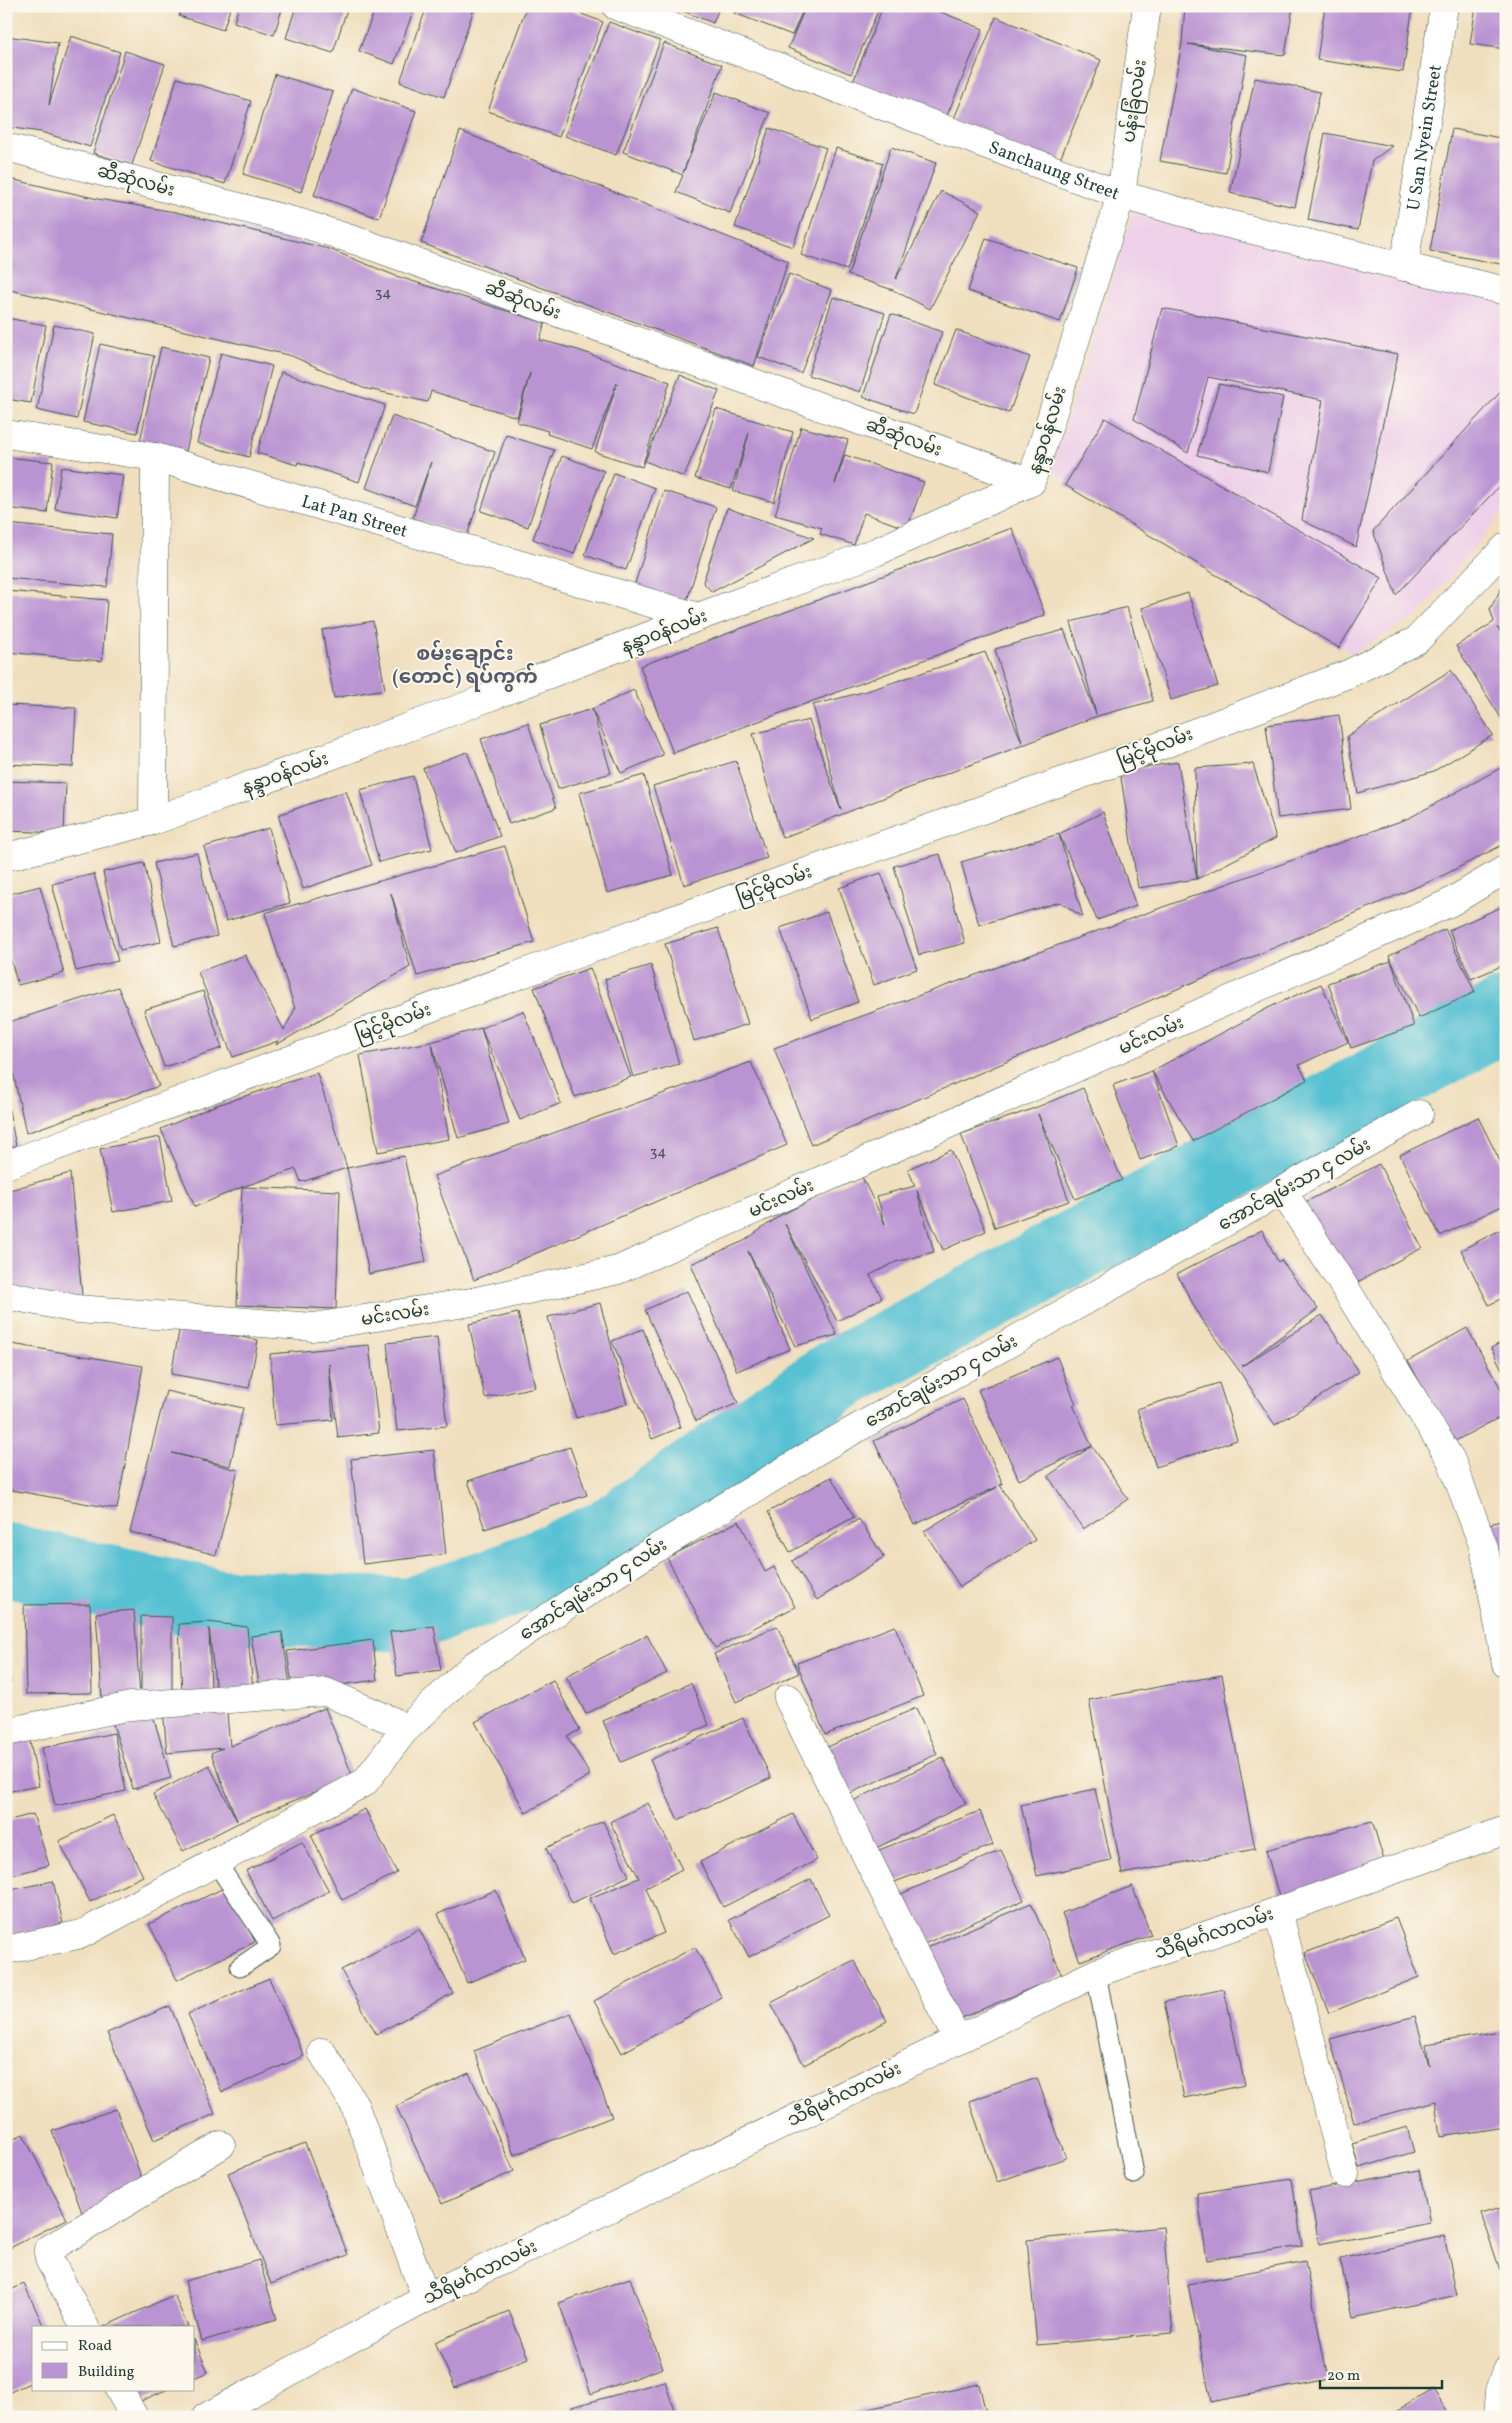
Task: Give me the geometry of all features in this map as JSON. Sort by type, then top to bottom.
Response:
[{"type":"street","name":"Sanchaung Street","points":[[616,6],[1121,195],[1404,268],[1506,290]]},
{"type":"street","name":"ပန်းခြံလမ်း","points":[[1121,195],[1147,6]]},
{"type":"street","name":"U San Nyein Street","points":[[1404,268],[1444,6]]},
{"type":"street","name":"ဆီဆုံလမ်း","points":[[6,146],[301,223],[363,243],[1031,482]]},
{"type":"street","name":"နန္ဒာ၀န်လမ်း","points":[[6,857],[153,821],[876,552],[1031,482],[1121,195]]},
{"type":"street","name":"Lat Pan Street","points":[[6,434],[155,457],[698,617]]},
{"type":"street","points":[[153,821],[155,457]]},
{"type":"street","name":"မြင့်မိုလမ်း","points":[[6,1165],[554,962],[1128,758],[1348,674],[1417,640],[1506,547]]},
{"type":"street","name":"မင်းလမ်း","points":[[6,1295],[77,1310],[313,1327],[472,1302],[618,1270],[1449,903],[1506,869]]},
{"type":"street","name":"အောင်ချမ်းသာ ၄ လမ်း","points":[[6,1950],[82,1934],[365,1782],[403,1732],[474,1666],[637,1560],[820,1449],[1419,1114]]},
{"type":"street","points":[[1282,1190],[1349,1294],[1451,1460],[1484,1548],[1506,1664]]},
{"type":"street","points":[[6,1732],[131,1706],[326,1692],[393,1720],[403,1732]]},
{"type":"street","points":[[788,1698],[958,2039]]},
{"type":"street","name":"သီရိမင်္ဂလာလမ်း","points":[[206,2417],[426,2298],[1096,1973],[1278,1912],[1506,1830]]},
{"type":"street","points":[[1278,1912],[1344,2174]]},
{"type":"street","points":[[322,2052],[354,2104],[426,2298]]},
{"type":"street","points":[[85,2326],[49,2259],[49,2249],[221,2145]]},
{"type":"street","points":[[1498,2417],[1499,2391],[1506,2370]]},
{"type":"street","points":[[120,2390],[134,2417]]},
{"type":"lane","points":[[216,1862],[271,1946],[240,1967]]},
{"type":"lane","points":[[1096,1973],[1134,2174]]},
{"type":"shaded area","points":[[1135,208],[1506,296],[1506,508],[1418,616],[1352,654],[1051,471]]},
{"type":"building","points":[[182,6],[231,6],[223,30],[179,16]]},
{"type":"building","points":[[239,6],[283,6],[274,35],[234,22]]},
{"type":"building","points":[[296,6],[348,6],[333,53],[286,38]]},
{"type":"building","points":[[376,6],[415,6],[394,64],[359,51]]},
{"type":"building","points":[[427,6],[475,6],[444,97],[400,82]]},
{"type":"building","points":[[527,6],[560,6],[603,22],[559,137],[488,111]]},
{"type":"building","points":[[670,6],[720,6],[713,23]]},
{"type":"building","points":[[736,6],[805,6],[792,35],[734,13]]},
{"type":"building","points":[[806,6],[880,6],[851,74],[788,48]]},
{"type":"building","points":[[883,6],[926,6],[983,29],[946,118],[853,82]]},
{"type":"building","points":[[1185,6],[1293,6],[1285,55],[1188,44],[1247,55],[1226,173],[1160,161],[1182,43]]},
{"type":"building","points":[[1325,6],[1413,6],[1403,72],[1317,60]]},
{"type":"building","points":[[1476,6],[1506,6],[1506,49],[1470,44]]},
{"type":"building","points":[[996,17],[1101,60],[1058,164],[953,121]]},
{"type":"building","points":[[609,22],[660,41],[616,155],[565,136]]},
{"type":"building","points":[[6,36],[58,43],[49,105],[71,36],[120,52],[90,147],[41,132],[6,127]]},
{"type":"building","points":[[664,43],[722,65],[683,173],[716,92],[770,113],[730,213],[676,192],[683,175],[623,152]]},
{"type":"building","points":[[125,51],[165,64],[132,165],[93,153]]},
{"type":"building","points":[[275,74],[333,92],[301,192],[243,174]]},
{"type":"building","points":[[177,78],[251,101],[225,184],[151,161]]},
{"type":"building","points":[[1255,78],[1320,92],[1295,207],[1230,193]]},
{"type":"building","points":[[352,88],[416,111],[379,218],[314,195]]},
{"type":"building","points":[[769,128],[826,148],[793,247],[735,227]]},
{"type":"building","points":[[1452,129],[1506,139],[1506,265],[1430,251]]},
{"type":"building","points":[[460,131],[788,261],[754,366],[421,243]]},
{"type":"building","points":[[1325,133],[1392,146],[1372,161],[1358,230],[1308,220]]},
{"type":"building","points":[[891,147],[936,163],[896,279],[941,191],[980,211],[930,309],[893,290],[848,275]]},
{"type":"building","points":[[836,148],[883,163],[847,270],[801,255]]},
{"type":"building","points":[[6,178],[98,199],[175,212],[329,249],[396,276],[545,323],[540,340],[578,350],[670,382],[642,467],[595,452],[617,383],[592,449],[547,434],[548,431],[517,422],[530,373],[517,417],[431,391],[428,402],[363,388],[292,356],[6,289]]},
{"type":"building","points":[[986,238],[1078,268],[1060,322],[968,291]]},
{"type":"building","points":[[789,274],[832,290],[801,373],[758,357]]},
{"type":"building","points":[[833,297],[885,313],[860,392],[808,375]]},
{"type":"building","points":[[1162,308],[1398,354],[1356,547],[1302,520],[1323,400],[1208,377],[1188,453],[1134,419]]},
{"type":"building","points":[[891,314],[942,332],[914,414],[863,397]]},
{"type":"building","points":[[6,318],[46,325],[31,403],[6,399]]},
{"type":"building","points":[[54,325],[95,334],[77,419],[37,410]]},
{"type":"building","points":[[956,330],[1030,357],[1009,413],[935,385]]},
{"type":"building","points":[[100,344],[154,356],[137,433],[83,422]]},
{"type":"building","points":[[161,347],[209,358],[186,451],[140,441]]},
{"type":"building","points":[[221,353],[272,366],[249,457],[197,443]]},
{"type":"building","points":[[281,372],[385,405],[359,482],[298,462],[297,465],[257,453]]},
{"type":"building","points":[[680,375],[719,391],[684,477],[645,461]]},
{"type":"building","points":[[1219,384],[1283,397],[1268,472],[1197,455]]},
{"type":"building","points":[[1506,386],[1506,479],[1396,595],[1373,531]]},
{"type":"building","points":[[716,409],[793,432],[774,502],[733,491],[749,433],[731,489],[695,478]]},
{"type":"building","points":[[392,416],[495,452],[467,536],[413,518],[431,462],[415,506],[366,488]]},
{"type":"building","points":[[1105,418],[1382,578],[1339,648],[1065,485]]},
{"type":"building","points":[[801,427],[848,440],[835,484],[845,455],[924,482],[907,529],[864,513],[854,545],[820,534],[822,528],[775,515]]},
{"type":"building","points":[[506,435],[554,450],[528,527],[481,511]]},
{"type":"building","points":[[562,456],[604,471],[574,554],[533,539]]},
{"type":"building","points":[[6,457],[53,462],[47,513],[6,508]]},
{"type":"building","points":[[61,467],[123,475],[117,518],[55,509]]},
{"type":"building","points":[[614,473],[655,488],[626,570],[585,555]]},
{"type":"building","points":[[664,491],[716,507],[685,607],[633,590]]},
{"type":"building","points":[[727,508],[814,538],[712,592],[703,582]]},
{"type":"building","points":[[6,524],[112,534],[107,587],[6,578]]},
{"type":"building","points":[[1012,528],[1045,615],[673,753],[640,666]]},
{"type":"building","points":[[1503,585],[1506,587],[1506,639],[1497,627],[1506,641],[1506,726],[1456,646],[1494,622],[1490,609]]},
{"type":"building","points":[[6,591],[107,600],[102,661],[6,652]]},
{"type":"building","points":[[1188,593],[1218,686],[1171,700],[1142,608]]},
{"type":"building","points":[[1127,607],[1153,701],[1097,716],[1023,745],[995,649],[1064,630],[1096,714],[1071,622]]},
{"type":"building","points":[[373,621],[385,689],[334,698],[322,630]]},
{"type":"building","points":[[985,652],[1023,745],[782,838],[753,734],[809,720],[841,810],[813,705],[867,691]]},
{"type":"building","points":[[1451,670],[1493,735],[1434,771],[1358,793],[1347,736]]},
{"type":"building","points":[[634,690],[663,755],[621,773],[592,709]]},
{"type":"building","points":[[6,705],[76,708],[73,767],[6,764]]},
{"type":"building","points":[[592,709],[611,773],[558,789],[540,725]]},
{"type":"building","points":[[1339,715],[1351,809],[1278,818],[1266,725]]},
{"type":"building","points":[[528,723],[556,808],[509,824],[481,739]]},
{"type":"building","points":[[467,752],[500,836],[456,853],[423,768]]},
{"type":"building","points":[[736,761],[767,858],[684,885],[653,786]]},
{"type":"building","points":[[1178,762],[1197,879],[1138,888],[1120,771]]},
{"type":"building","points":[[1253,764],[1276,838],[1197,879],[1195,768]]},
{"type":"building","points":[[1506,765],[1506,843],[1440,877],[811,1145],[774,1048],[1409,818]]},
{"type":"building","points":[[644,775],[673,875],[607,893],[579,793]]},
{"type":"building","points":[[413,776],[432,849],[379,862],[360,790]]},
{"type":"building","points":[[6,781],[66,783],[64,833],[6,831]]},
{"type":"building","points":[[346,791],[372,865],[303,889],[278,815]]},
{"type":"building","points":[[1103,812],[1136,906],[1097,920],[1059,834]]},
{"type":"building","points":[[269,828],[290,903],[226,921],[204,847]]},
{"type":"building","points":[[1059,834],[1083,917],[1060,902],[979,925],[961,862]]},
{"type":"building","points":[[505,846],[534,942],[417,976],[391,893],[410,967],[276,1045],[278,1041],[233,1057],[198,972],[245,955],[284,1030],[295,1009],[265,913]]},
{"type":"building","points":[[197,853],[217,936],[174,946],[154,863]]},
{"type":"building","points":[[940,854],[965,943],[919,955],[894,866]]},
{"type":"building","points":[[144,863],[161,942],[120,950],[103,872]]},
{"type":"building","points":[[881,873],[917,969],[874,985],[839,888]]},
{"type":"building","points":[[94,874],[118,961],[76,971],[52,884]]},
{"type":"building","points":[[40,886],[64,973],[18,985],[6,943],[6,895]]},
{"type":"building","points":[[1506,905],[1506,964],[1471,979],[1449,930]]},
{"type":"building","points":[[827,912],[858,1002],[812,1019],[780,928]]},
{"type":"building","points":[[718,928],[748,1024],[694,1041],[665,944]]},
{"type":"building","points":[[1445,929],[1475,992],[1419,1018],[1389,956]]},
{"type":"building","points":[[1391,961],[1414,1026],[1351,1048],[1328,983]]},
{"type":"building","points":[[651,965],[679,1064],[633,1077],[605,979]]},
{"type":"building","points":[[590,968],[631,1077],[575,1097],[534,988]]},
{"type":"building","points":[[1321,984],[1348,1042],[1299,1065],[1307,1080],[1193,1141],[1152,1071],[1268,1008]]},
{"type":"building","points":[[118,987],[159,1086],[26,1133],[6,1039],[6,1023]]},
{"type":"building","points":[[203,991],[222,1048],[164,1067],[144,1010]]},
{"type":"building","points":[[523,1011],[561,1103],[520,1120],[481,1028]]},
{"type":"building","points":[[481,1028],[509,1124],[458,1138],[432,1044],[449,1139],[378,1152],[360,1055],[431,1042]]},
{"type":"building","points":[[751,1062],[787,1145],[474,1280],[434,1176]]},
{"type":"building","points":[[1152,1071],[1179,1146],[1140,1160],[1113,1085]]},
{"type":"building","points":[[317,1073],[347,1168],[301,1182],[296,1169],[242,1187],[195,1207],[161,1129],[214,1106]]},
{"type":"building","points":[[1083,1088],[1122,1180],[1075,1199],[1038,1114],[1069,1201],[995,1228],[961,1134],[1035,1108]]},
{"type":"building","points":[[6,1095],[16,1146],[6,1148]]},
{"type":"building","points":[[1478,1117],[1506,1173],[1506,1204],[1440,1236],[1400,1155]]},
{"type":"building","points":[[160,1137],[172,1201],[113,1212],[100,1149]]},
{"type":"building","points":[[951,1150],[986,1231],[943,1250],[917,1191],[934,1252],[896,1262],[870,1275],[882,1298],[837,1321],[785,1224],[837,1335],[795,1346],[748,1251],[790,1349],[737,1371],[691,1264],[744,1241],[781,1215],[861,1175],[885,1224],[877,1196],[915,1186],[908,1169]]},
{"type":"building","points":[[404,1156],[426,1262],[369,1274],[347,1168]]},
{"type":"building","points":[[1379,1164],[1422,1248],[1348,1287],[1304,1203]]},
{"type":"building","points":[[70,1173],[83,1305],[6,1283],[6,1191]]},
{"type":"building","points":[[242,1187],[340,1191],[336,1309],[237,1305]]},
{"type":"building","points":[[1506,1227],[1506,1296],[1489,1305],[1461,1250]]},
{"type":"building","points":[[1262,1230],[1278,1262],[1281,1260],[1318,1309],[1242,1366],[1322,1315],[1359,1372],[1275,1425],[1238,1369],[1201,1319],[1177,1274]]},
{"type":"building","points":[[687,1291],[738,1403],[696,1421],[645,1310]]},
{"type":"building","points":[[600,1303],[627,1404],[576,1418],[548,1317]]},
{"type":"building","points":[[518,1313],[535,1387],[485,1398],[469,1324]]},
{"type":"building","points":[[180,1326],[258,1340],[249,1388],[171,1374]]},
{"type":"building","points":[[1467,1328],[1506,1398],[1506,1414],[1453,1442],[1408,1361]]},
{"type":"building","points":[[643,1329],[681,1427],[652,1439],[612,1341]]},
{"type":"building","points":[[437,1337],[447,1426],[397,1431],[387,1343]]},
{"type":"building","points":[[1506,1340],[1506,1377],[1491,1348]]},
{"type":"building","points":[[6,1343],[143,1366],[117,1509],[6,1489]]},
{"type":"building","points":[[369,1345],[379,1433],[338,1438],[329,1364],[333,1420],[275,1425],[270,1354]]},
{"type":"building","points":[[1057,1357],[1076,1404],[1073,1405],[1092,1446],[1019,1480],[978,1390]]},
{"type":"building","points":[[1219,1383],[1237,1440],[1156,1467],[1137,1409]]},
{"type":"building","points":[[166,1391],[243,1408],[230,1466],[172,1453],[238,1470],[216,1555],[130,1532]]},
{"type":"building","points":[[963,1399],[1003,1484],[1000,1485],[1035,1540],[960,1587],[924,1531],[997,1487],[914,1525],[874,1441]]},
{"type":"building","points":[[1092,1446],[1128,1499],[1083,1529],[1048,1476]]},
{"type":"building","points":[[570,1447],[587,1495],[485,1529],[468,1481]]},
{"type":"building","points":[[434,1450],[446,1554],[363,1564],[351,1459]]},
{"type":"building","points":[[831,1477],[854,1517],[790,1552],[768,1512]]},
{"type":"building","points":[[859,1519],[884,1557],[817,1600],[792,1561]]},
{"type":"building","points":[[1506,1520],[1506,1596],[1485,1525]]},
{"type":"building","points":[[739,1521],[765,1572],[774,1567],[795,1607],[715,1648],[667,1558]]},
{"type":"building","points":[[90,1604],[92,1693],[26,1694],[24,1605]]},
{"type":"building","points":[[134,1610],[140,1696],[102,1699],[96,1613]]},
{"type":"building","points":[[141,1616],[172,1617],[172,1699],[141,1699]]},
{"type":"building","points":[[208,1622],[247,1627],[253,1689],[216,1692],[209,1628],[211,1692],[182,1694],[179,1624]]},
{"type":"building","points":[[434,1626],[441,1670],[397,1676],[390,1632]]},
{"type":"building","points":[[777,1626],[799,1673],[736,1702],[714,1654]]},
{"type":"building","points":[[895,1626],[923,1696],[825,1735],[797,1663]]},
{"type":"building","points":[[282,1632],[291,1691],[261,1696],[251,1636]]},
{"type":"building","points":[[647,1635],[667,1673],[586,1714],[566,1676]]},
{"type":"building","points":[[373,1640],[377,1680],[293,1691],[287,1651]]},
{"type":"building","points":[[6,1655],[11,1683],[6,1684]]},
{"type":"building","points":[[1222,1675],[1255,1849],[1122,1874],[1089,1700]]},
{"type":"building","points":[[553,1680],[580,1730],[567,1736],[590,1775],[526,1813],[475,1722]]},
{"type":"building","points":[[691,1683],[709,1725],[621,1762],[603,1721]]},
{"type":"building","points":[[226,1703],[230,1746],[325,1708],[353,1777],[238,1823],[183,1851],[153,1794],[209,1765],[237,1821],[211,1753],[223,1748],[167,1753],[163,1709]]},
{"type":"building","points":[[916,1708],[937,1754],[844,1796],[823,1749]]},
{"type":"building","points":[[152,1712],[171,1778],[133,1789],[113,1724]]},
{"type":"building","points":[[743,1718],[771,1778],[678,1820],[650,1760]]},
{"type":"building","points":[[114,1733],[126,1791],[55,1806],[42,1748]]},
{"type":"building","points":[[29,1737],[39,1786],[6,1792],[6,1741]]},
{"type":"building","points":[[943,1757],[966,1804],[874,1849],[851,1802]]},
{"type":"building","points":[[1095,1789],[1111,1860],[1037,1876],[1021,1805]]},
{"type":"building","points":[[648,1803],[682,1869],[646,1888],[664,1933],[614,1954],[590,1898],[639,1878],[610,1822]]},
{"type":"building","points":[[365,1809],[397,1873],[342,1900],[311,1835]]},
{"type":"building","points":[[980,1811],[993,1845],[892,1883],[879,1850]]},
{"type":"building","points":[[33,1814],[49,1865],[6,1877],[6,1821]]},
{"type":"building","points":[[793,1814],[817,1860],[723,1907],[700,1862]]},
{"type":"building","points":[[113,1815],[143,1876],[90,1902],[59,1841]]},
{"type":"building","points":[[603,1821],[629,1876],[572,1903],[546,1848]]},
{"type":"building","points":[[1372,1821],[1386,1867],[1279,1897],[1266,1850]]},
{"type":"building","points":[[302,1842],[329,1891],[272,1921],[246,1871]]},
{"type":"building","points":[[1001,1850],[1024,1900],[924,1944],[901,1894]]},
{"type":"building","points":[[811,1879],[829,1915],[749,1957],[729,1920]]},
{"type":"building","points":[[53,1881],[63,1923],[6,1937],[6,1891]]},
{"type":"building","points":[[228,1886],[255,1942],[177,1980],[149,1924]]},
{"type":"building","points":[[1132,1886],[1151,1935],[1080,1961],[1062,1913]]},
{"type":"building","points":[[496,1890],[525,1959],[467,1983],[438,1914]]},
{"type":"building","points":[[1031,1903],[1062,1975],[952,2022],[921,1950]]},
{"type":"building","points":[[1396,1918],[1419,1977],[1329,2013],[1305,1953]]},
{"type":"building","points":[[419,1929],[453,1993],[376,2034],[341,1970]]},
{"type":"building","points":[[695,1947],[722,1998],[622,2053],[594,2001]]},
{"type":"building","points":[[854,1960],[887,2021],[804,2065],[771,2003]]},
{"type":"building","points":[[269,1978],[304,2056],[222,2092],[188,2014]]},
{"type":"building","points":[[1224,1989],[1245,2085],[1184,2098],[1164,2002]]},
{"type":"building","points":[[170,2006],[215,2114],[154,2140],[107,2033]]},
{"type":"building","points":[[571,2013],[612,2117],[514,2155],[474,2051]]},
{"type":"building","points":[[1415,2016],[1429,2066],[1426,2044],[1506,2031],[1506,2127],[1440,2137],[1435,2101],[1354,2123],[1330,2039]]},
{"type":"building","points":[[469,2073],[514,2171],[442,2204],[396,2106]]},
{"type":"building","points":[[1037,2078],[1066,2158],[997,2182],[969,2101]]},
{"type":"building","points":[[116,2109],[148,2195],[84,2218],[52,2131]]},
{"type":"building","points":[[1407,2127],[1414,2152],[1359,2168],[1352,2143]]},
{"type":"building","points":[[23,2134],[67,2219],[6,2250],[6,2143]]},
{"type":"building","points":[[305,2143],[348,2255],[271,2284],[228,2173]]},
{"type":"building","points":[[1419,2170],[1430,2223],[1319,2244],[1309,2191]]},
{"type":"building","points":[[1292,2179],[1302,2246],[1207,2260],[1197,2193]]},
{"type":"building","points":[[1506,2206],[1506,2272],[1501,2273],[1481,2214]]},
{"type":"building","points":[[1163,2227],[1173,2333],[1037,2345],[1027,2240]]},
{"type":"building","points":[[1444,2236],[1457,2295],[1353,2318],[1340,2259]]},
{"type":"building","points":[[259,2260],[277,2319],[202,2341],[185,2281]]},
{"type":"building","points":[[1305,2261],[1328,2379],[1211,2402],[1188,2284]]},
{"type":"building","points":[[630,2278],[663,2368],[591,2394],[559,2303]]},
{"type":"building","points":[[24,2284],[44,2326],[32,2326],[32,2382],[6,2394],[6,2292]]},
{"type":"building","points":[[174,2295],[188,2326],[105,2326]]},
{"type":"building","points":[[509,2311],[528,2358],[455,2388],[435,2342]]},
{"type":"building","points":[[195,2341],[208,2372],[195,2378]]},
{"type":"building","points":[[665,2381],[676,2417],[575,2417],[572,2407]]},
{"type":"building","points":[[979,2384],[987,2417],[837,2416]]},
{"type":"building","points":[[1433,2389],[1450,2417],[1387,2417]]},
{"type":"building","points":[[125,2390],[166,2390],[132,2405]]},
{"type":"waterway","points":[[6,1560],[219,1606],[409,1615],[505,1581],[608,1536],[836,1376],[1506,1014]]},
{"type":"district","name":"စမ်းချောင်း (တောင်) ရပ်ကွက်","points":[[465,664]]}]
